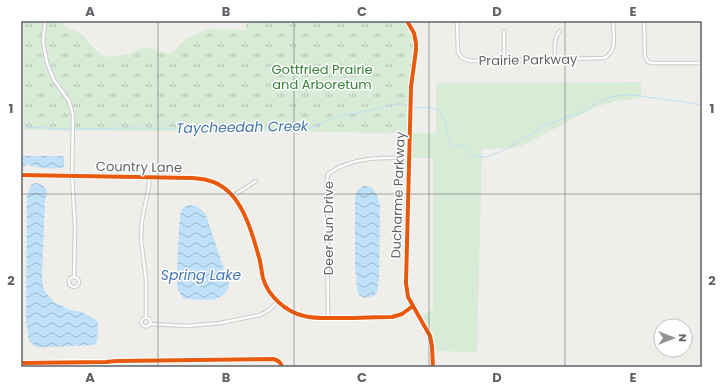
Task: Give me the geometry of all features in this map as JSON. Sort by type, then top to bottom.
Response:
[{"type":"street","points":[[45,21],[43,42],[47,63],[54,80],[69,101],[73,115],[72,176],[74,277]]},
{"type":"street","name":"Ducharme Parkway","points":[[407,21],[414,33],[416,58],[411,87],[406,283],[408,297],[430,336],[433,367]]},
{"type":"street","name":"Prairie Parkway","points":[[458,21],[458,54],[468,61],[604,58],[608,56],[613,49],[613,21]]},
{"type":"street","points":[[644,21],[645,56],[648,62],[702,63]]},
{"type":"street","points":[[504,31],[504,60]]},
{"type":"street","points":[[555,60],[556,37],[560,31]]},
{"type":"street","name":"Deer Run Drive","points":[[328,318],[328,174],[337,168],[354,162],[381,158],[410,158]]},
{"type":"street","name":"Country Lane","points":[[21,175],[192,178],[221,185],[233,196],[249,224],[259,255],[264,280],[272,296],[282,306],[303,316],[328,318],[392,317],[402,314],[413,306]]},
{"type":"street","points":[[149,178],[149,186],[142,220],[141,239],[146,280],[146,317],[141,322],[143,327],[150,324],[186,326],[220,323],[260,315],[269,310],[278,301]]},
{"type":"street","points":[[233,196],[256,181]]},
{"type":"street","points":[[146,317],[151,321],[150,324]]},
{"type":"shaded area","points":[[21,175],[25,175],[22,355],[21,355]]},
{"type":"green space","name":"Gottfried Prairie and Arboretum","points":[[24,21],[60,21],[64,26],[80,33],[100,54],[110,57],[132,53],[144,47],[166,53],[173,52],[187,38],[208,29],[246,30],[246,21],[404,21],[411,35],[414,48],[409,82],[407,133],[24,130]]},
{"type":"green space","points":[[641,82],[641,98],[616,101],[595,107],[528,143],[515,148],[482,149],[477,352],[436,351],[432,332],[422,316],[433,309],[433,158],[412,158],[413,133],[436,133],[436,83]]},
{"type":"water","points":[[21,156],[63,156],[64,167],[45,168],[27,164],[24,167],[21,167]]},
{"type":"water","points":[[35,183],[40,184],[47,190],[45,203],[42,275],[44,290],[55,303],[71,310],[82,312],[96,320],[98,324],[97,342],[94,345],[36,347],[29,340],[26,322],[27,196],[31,185]]},
{"type":"water","points":[[363,186],[373,189],[377,195],[380,205],[379,279],[377,292],[374,296],[364,298],[359,295],[357,290],[355,264],[355,195]]},
{"type":"water","name":"Spring Lake","points":[[191,205],[199,208],[206,215],[229,284],[225,293],[212,300],[183,298],[178,290],[177,281],[180,216],[182,209]]},
{"type":"waterway","name":"Taycheedah Creek","points":[[412,107],[427,107],[439,110],[445,122],[450,143],[455,147],[465,145],[471,154],[486,157],[511,146],[542,127],[580,113],[612,97],[628,95],[702,105]]},
{"type":"waterway","name":"Taycheedah Creek","points":[[21,127],[68,129],[240,129],[248,126],[257,128],[308,129],[325,121],[342,116],[392,105],[401,104],[409,106]]},
{"type":"cycle path","points":[[407,21],[414,33],[416,50],[411,87],[406,283],[408,297],[430,336],[433,367]]},
{"type":"cycle path","points":[[21,175],[192,178],[211,181],[228,191],[240,207],[253,236],[265,285],[273,297],[284,307],[297,314],[309,317],[349,318],[392,317],[402,314],[413,306]]},
{"type":"cycle path","points":[[21,363],[273,359],[279,362],[282,367]]}]
